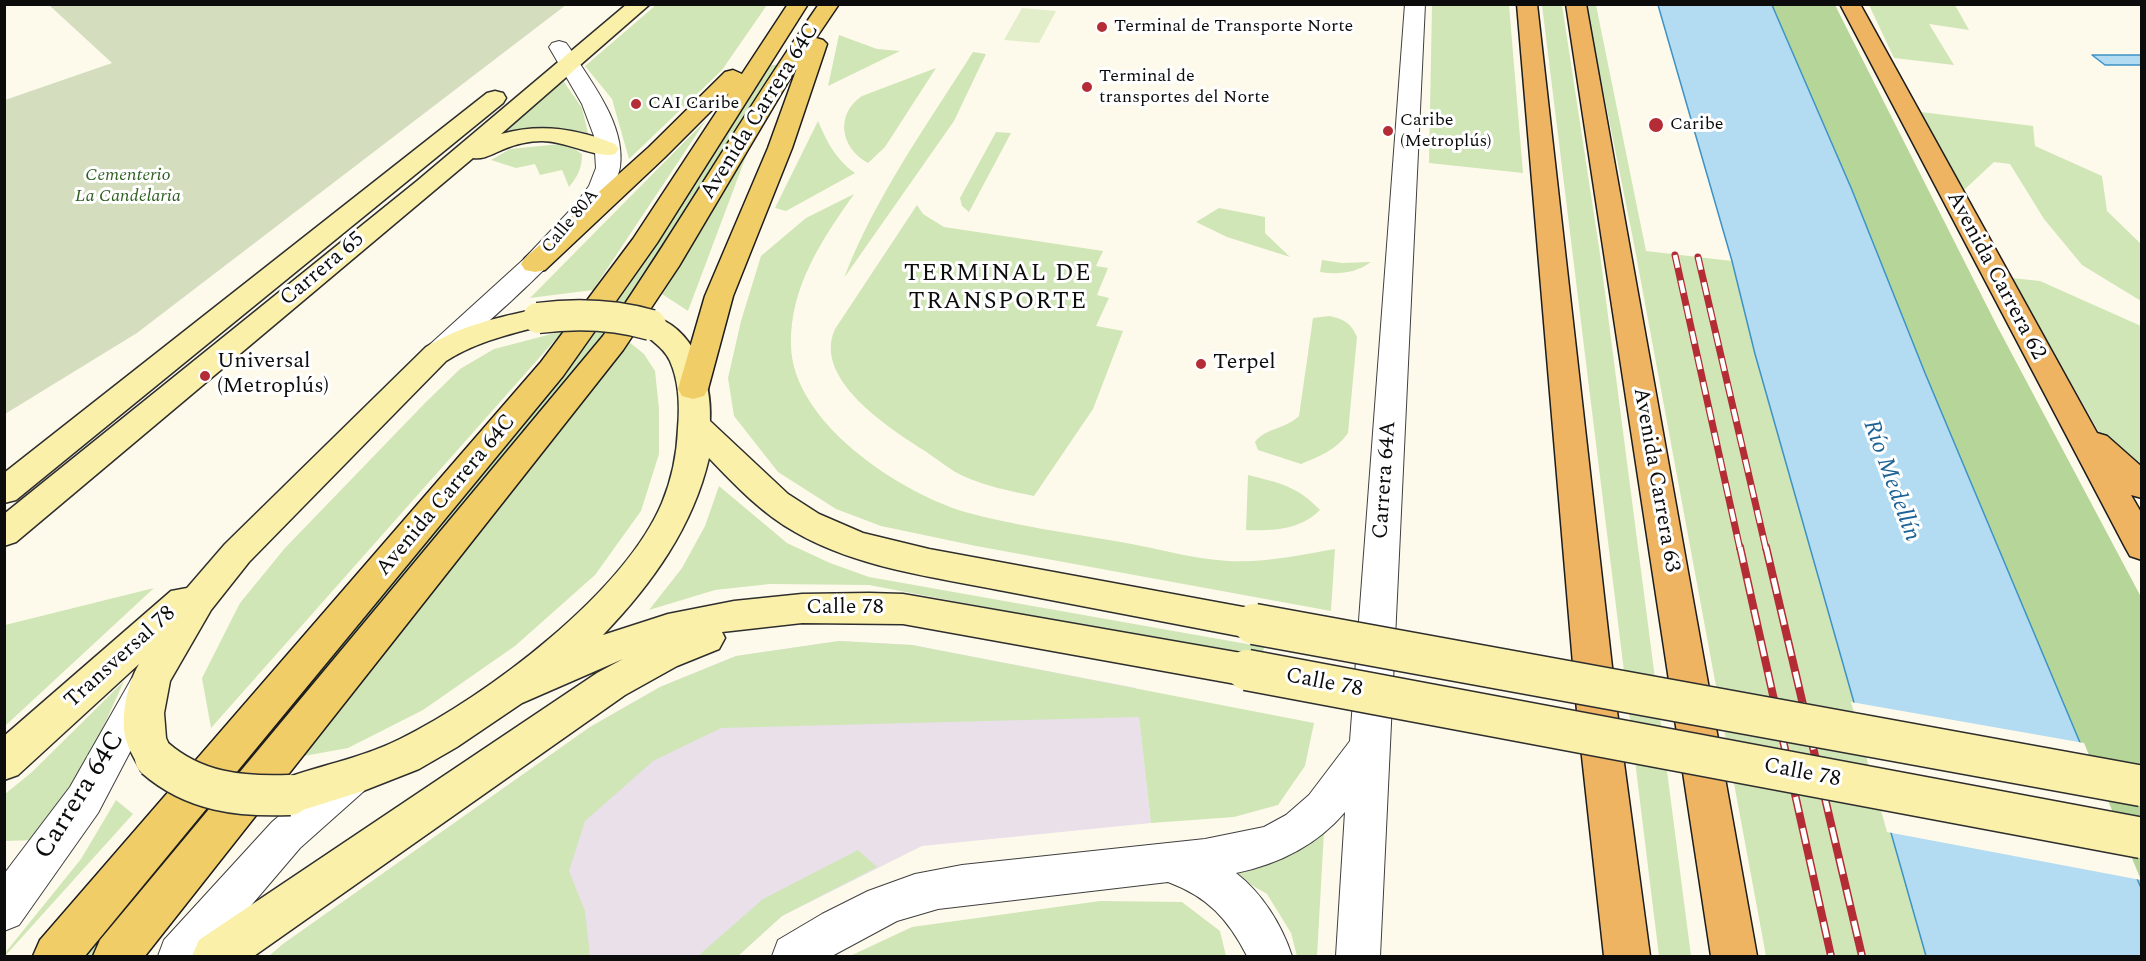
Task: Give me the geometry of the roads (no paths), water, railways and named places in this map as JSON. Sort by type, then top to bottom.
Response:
[{"type":"highway","points":[[1527,4],[1597,711],[1627,957]]},
{"type":"highway","name":"Avenida Carrera 63","points":[[1576,4],[1734,957]]},
{"type":"highway","name":"Avenida Carrera 62","points":[[1850,4],[2142,547]]},
{"type":"highway","points":[[2079,429],[2142,486]]},
{"type":"main road","name":"Carrera 65","points":[[4,533],[426,186],[564,55],[611,4]]},
{"type":"main road","name":"Carrera 65","points":[[4,491],[230,311],[564,55],[640,4]]},
{"type":"main road","points":[[535,264],[702,110],[798,4]]},
{"type":"main road","name":"Avenida Carrera 64C","points":[[56,957],[552,369],[644,243],[798,4]]},
{"type":"main road","points":[[693,389],[719,296],[780,148],[829,4]]},
{"type":"main road","name":"Avenida Carrera 64C","points":[[116,957],[614,343],[665,266],[774,85],[829,4]]},
{"type":"main road","points":[[426,186],[472,155],[502,141],[525,136],[554,133],[571,135],[607,148]]},
{"type":"main road","points":[[4,465],[230,311]]},
{"type":"main road","points":[[584,313],[612,315],[651,325],[668,336],[682,352],[693,389],[696,426],[689,468],[679,505],[653,550],[620,594],[576,638],[513,690],[407,755],[350,779],[290,795],[259,797],[210,789],[184,781],[167,770],[155,758],[146,739],[144,713],[152,678],[198,600],[237,553],[436,354],[480,331],[538,318],[584,313]]},
{"type":"main road","name":"Calle 78","points":[[696,426],[776,501],[806,523],[843,540],[882,553],[1254,624],[2142,786]]},
{"type":"main road","name":"Transversal 78","points":[[4,762],[237,553]]},
{"type":"main road","name":"Calle 78","points":[[513,690],[625,643],[675,627],[739,615],[810,608],[857,606],[903,609],[1247,670],[2142,838]]},
{"type":"main road","points":[[215,957],[621,678],[664,655],[710,637],[810,608]]},
{"type":"street","name":"Carrera 64A","points":[[1358,957],[1415,4]]},
{"type":"street","name":"Calle 80A","points":[[535,264],[601,187],[608,167],[607,148],[591,99],[564,55]]},
{"type":"street","points":[[436,354],[535,264]]},
{"type":"street","name":"Carrera 64C","points":[[4,910],[84,801],[152,678]]},
{"type":"street","points":[[794,957],[819,939],[862,916],[915,894],[971,884],[1167,862],[1254,849],[1287,836],[1317,816],[1337,794],[1369,746]]},
{"type":"street","points":[[180,957],[286,835],[350,779]]},
{"type":"street","points":[[1167,862],[1203,875],[1232,896],[1260,934],[1270,957]]},
{"type":"water","name":"Río Medellín","points":[[1658,5],[1772,5],[1852,190],[1925,373],[2141,888],[2141,956],[1926,956]]},
{"type":"water","points":[[2092,55],[2141,55],[2141,65],[2105,65]]},
{"type":"railway","points":[[1675,255],[1740,549]]},
{"type":"railway","points":[[1698,257],[1766,549]]},
{"type":"railway","points":[[1740,547],[1831,956]]},
{"type":"railway","points":[[1766,547],[1862,956]]},
{"type":"place","name":"Terminal de Transporte Norte","points":[[1102,27]]},
{"type":"place","name":"Terminal de transportes del Norte","points":[[1087,87]]},
{"type":"place","name":"CAI Caribe","points":[[636,104]]},
{"type":"place","name":"Caribe","points":[[1656,125]]},
{"type":"place","name":"Caribe (Metroplús)","points":[[1388,131]]},
{"type":"place","name":"Terpel","points":[[1201,364]]},
{"type":"place","name":"Universal (Metroplús)","points":[[205,376]]},
{"type":"district","name":"TERMINAL DE TRANSPORTE","points":[[998,289]]},
{"type":"park label","name":"Cementerio La Candelaria","points":[[128,186]]}]
